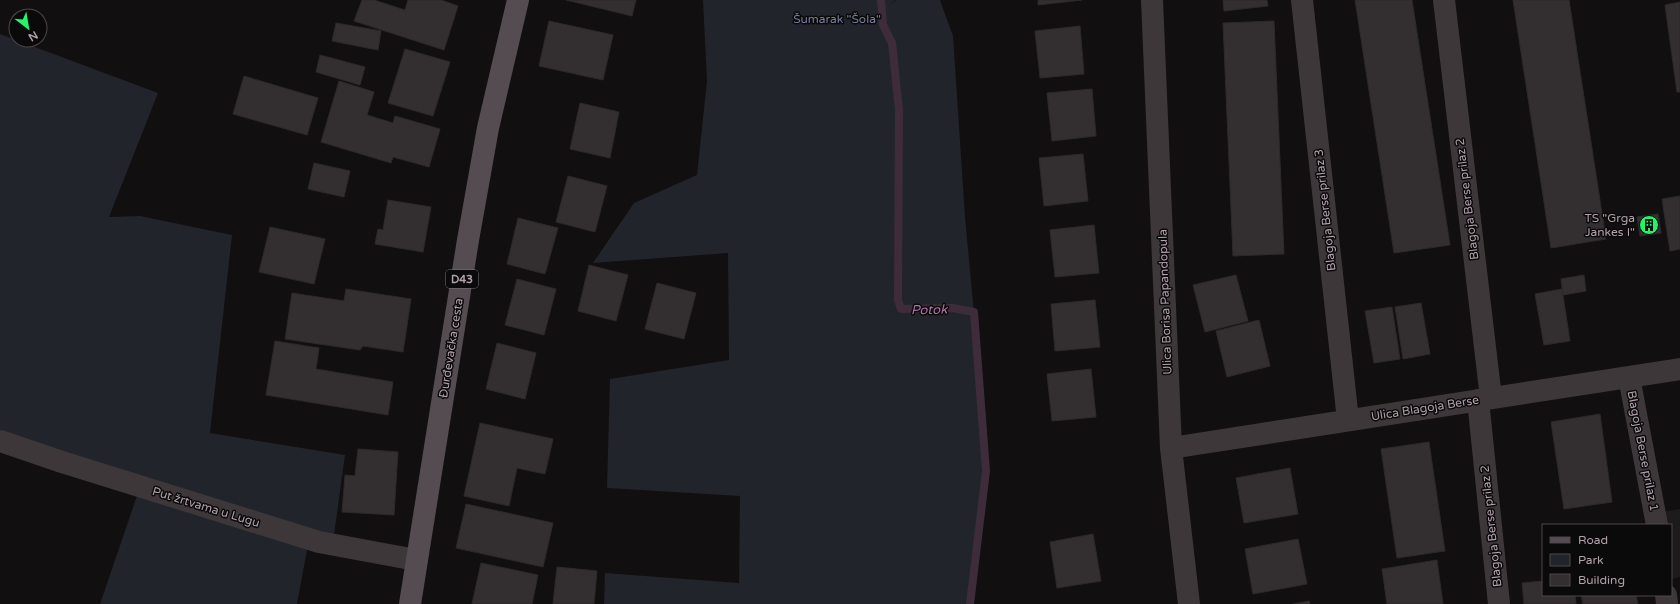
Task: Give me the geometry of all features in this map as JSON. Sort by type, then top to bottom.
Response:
[{"type":"main road","name":"Đurđevačka cesta","points":[[410,604],[468,240],[487,135],[518,0]]},
{"type":"street","name":"Ulica Borisa Papandopula","points":[[1152,0],[1171,448],[1189,604]]},
{"type":"street","name":"Blagoja Berse prilaz 3","points":[[1302,0],[1348,420]]},
{"type":"street","name":"Blagoja Berse prilaz 2","points":[[1444,0],[1485,399],[1499,604]]},
{"type":"street","name":"Ulica Blagoja Berse","points":[[1171,448],[1680,369]]},
{"type":"street","name":"Blagoja Berse prilaz 1","points":[[1629,377],[1657,524]]},
{"type":"street","name":"Put žrtvama u Lugu","points":[[0,441],[62,462],[319,542],[416,560]]},
{"type":"shaded area","points":[[1680,509],[1680,577],[1672,579],[1672,524],[1657,524],[1654,513]]},
{"type":"green space","name":"Šumarak \"Šola\"","points":[[703,0],[895,0],[890,5],[896,0],[940,0],[953,36],[965,217],[980,378],[986,471],[970,604],[604,604],[605,573],[739,583],[740,496],[607,488],[610,379],[729,360],[728,253],[593,263],[634,203],[697,175],[707,81]]},
{"type":"green space","points":[[0,34],[8,37],[8,48],[37,48],[158,93],[109,217],[140,216],[232,235],[210,433],[345,455],[334,535],[309,539],[297,604],[100,604],[140,487],[0,441]]},
{"type":"building","points":[[362,0],[374,0],[405,10],[408,0],[441,0],[458,6],[444,50],[354,21]]},
{"type":"building","points":[[566,0],[636,0],[632,16]]},
{"type":"building","points":[[1038,0],[1082,0],[1038,5]]},
{"type":"building","points":[[1223,0],[1267,0],[1268,6],[1224,11]]},
{"type":"building","points":[[1355,0],[1412,0],[1450,245],[1394,253]]},
{"type":"building","points":[[1513,0],[1569,0],[1606,239],[1551,248]]},
{"type":"building","points":[[1680,2],[1680,92],[1677,92],[1665,5]]},
{"type":"building","points":[[549,21],[613,35],[603,80],[539,66]]},
{"type":"building","points":[[1274,21],[1284,254],[1233,256],[1223,23]]},
{"type":"building","points":[[336,23],[381,31],[378,50],[332,41]]},
{"type":"building","points":[[1080,26],[1084,74],[1040,78],[1035,31]]},
{"type":"building","points":[[405,49],[450,62],[433,116],[388,103]]},
{"type":"building","points":[[320,55],[365,67],[360,85],[316,72]]},
{"type":"building","points":[[244,76],[318,98],[307,135],[233,114]]},
{"type":"building","points":[[339,81],[374,92],[367,115],[393,123],[395,116],[440,129],[429,167],[393,157],[391,163],[321,142]]},
{"type":"building","points":[[1092,89],[1096,136],[1052,141],[1047,93]]},
{"type":"building","points":[[580,103],[619,112],[610,158],[570,149]]},
{"type":"building","points":[[1083,154],[1088,201],[1044,206],[1039,158]]},
{"type":"building","points":[[314,163],[350,171],[344,197],[308,189]]},
{"type":"building","points":[[568,176],[607,186],[595,232],[556,222]]},
{"type":"building","points":[[1680,196],[1680,249],[1670,251],[1662,199]]},
{"type":"building","points":[[388,200],[431,207],[423,252],[375,244],[378,229],[383,230]]},
{"type":"building","name":"TS \"Grga Jankes I\"","points":[[1658,214],[1661,233],[1640,236],[1637,217]]},
{"type":"building","points":[[518,218],[558,228],[545,274],[507,264]]},
{"type":"building","points":[[1094,225],[1099,273],[1055,277],[1050,230]]},
{"type":"building","points":[[270,227],[325,239],[314,284],[259,272]]},
{"type":"building","points":[[589,265],[628,275],[616,321],[578,311]]},
{"type":"building","points":[[1236,275],[1248,321],[1205,332],[1193,285]]},
{"type":"building","points":[[1584,275],[1586,291],[1563,295],[1561,279]]},
{"type":"building","points":[[517,279],[556,289],[544,335],[505,325]]},
{"type":"building","points":[[657,283],[696,293],[684,339],[645,329]]},
{"type":"building","points":[[346,289],[411,299],[403,352],[363,346],[360,350],[285,339],[292,293],[344,301]]},
{"type":"building","points":[[1562,289],[1570,341],[1544,345],[1535,294]]},
{"type":"building","points":[[1095,300],[1100,347],[1055,351],[1051,304]]},
{"type":"building","points":[[1421,303],[1430,354],[1403,359],[1395,307]]},
{"type":"building","points":[[1392,307],[1400,359],[1374,363],[1365,311]]},
{"type":"building","points":[[1259,320],[1270,366],[1227,377],[1216,331]]},
{"type":"building","points":[[275,341],[319,348],[316,369],[393,382],[388,415],[266,395]]},
{"type":"building","points":[[497,343],[536,353],[525,399],[486,389]]},
{"type":"building","points":[[1091,369],[1096,417],[1052,421],[1047,374]]},
{"type":"building","points":[[1600,414],[1612,502],[1564,509],[1551,422]]},
{"type":"building","points":[[480,423],[553,439],[545,474],[517,468],[509,506],[464,496]]},
{"type":"building","points":[[1429,442],[1445,551],[1397,558],[1381,449]]},
{"type":"building","points":[[358,449],[398,452],[394,515],[342,512],[345,475],[355,476]]},
{"type":"building","points":[[1290,468],[1298,514],[1244,523],[1236,478]]},
{"type":"building","points":[[466,504],[553,523],[543,567],[456,548]]},
{"type":"building","points":[[1093,534],[1101,581],[1057,588],[1050,542]]},
{"type":"building","points":[[1298,539],[1307,584],[1253,594],[1245,549]]},
{"type":"building","points":[[1437,560],[1443,604],[1387,604],[1382,569]]},
{"type":"building","points":[[481,563],[538,575],[532,604],[472,604]]},
{"type":"building","points":[[557,567],[597,571],[594,604],[553,604]]},
{"type":"building","points":[[1542,581],[1542,596],[1575,596],[1576,604],[1524,604],[1522,583]]},
{"type":"building","points":[[1581,596],[1636,596],[1638,604],[1583,604]]},
{"type":"building","points":[[1309,601],[1310,604],[1293,604]]},
{"type":"waterway","name":"Potok","points":[[881,0],[883,25],[892,43],[899,110],[898,300],[901,309],[952,308],[974,312],[986,471],[970,604]]},
{"type":"place","name":"TS \"Grga Jankes I\"","points":[[1649,225]]}]
